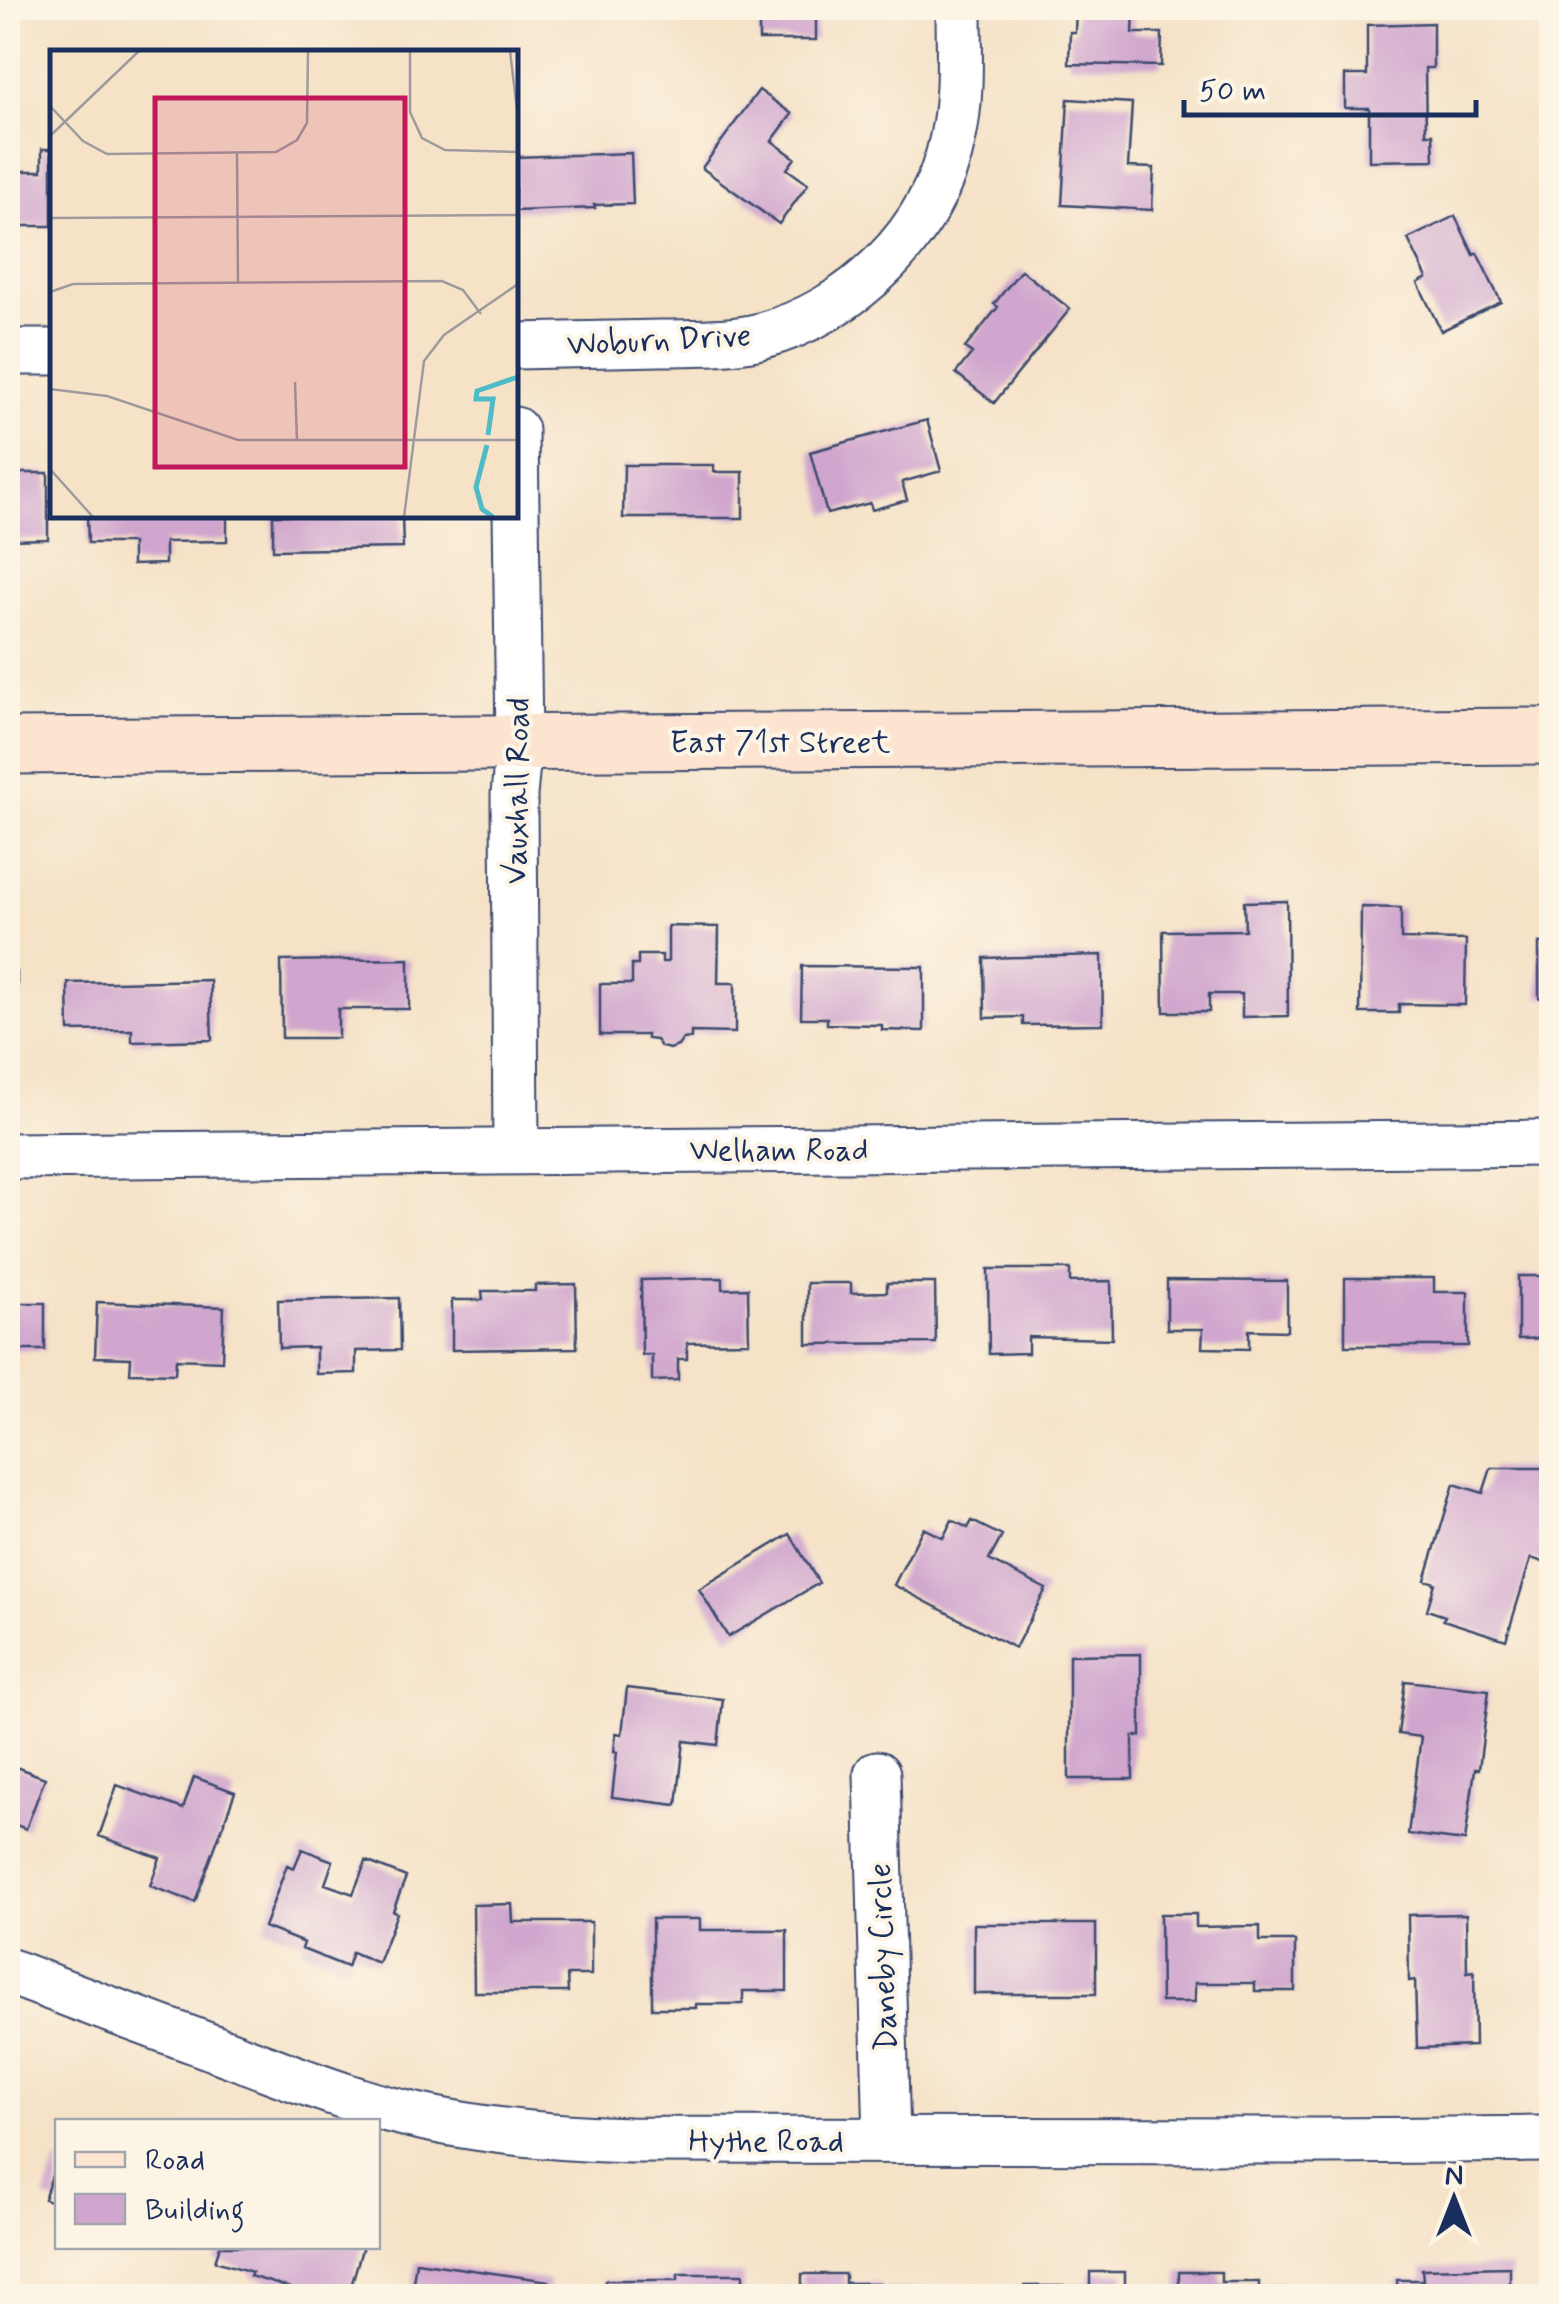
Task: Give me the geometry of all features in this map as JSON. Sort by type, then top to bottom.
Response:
[{"type":"main road","name":"East 71st Street","points":[[8,746],[1552,736]]},
{"type":"street","name":"Woburn Drive","points":[[518,346],[721,342],[793,326],[842,300],[896,250],[936,190],[949,154],[958,99],[959,8]]},
{"type":"street","points":[[8,352],[50,352]]},
{"type":"street","name":"Vauxhall Road","points":[[516,518],[516,1151]]},
{"type":"street","name":"Welham Road","points":[[8,1156],[1552,1143]]},
{"type":"street","name":"Daneby Circle","points":[[876,1774],[887,2140]]},
{"type":"street","name":"Hythe Road","points":[[8,1971],[300,2081],[408,2114],[518,2132],[592,2139],[1552,2139]]},
{"type":"building","points":[[759,8],[816,8],[816,40],[759,40]]},
{"type":"building","points":[[1076,8],[1134,8],[1133,33],[1162,33],[1161,66],[1069,64]]},
{"type":"building","points":[[1433,23],[1433,68],[1425,68],[1426,134],[1433,134],[1434,160],[1369,161],[1369,108],[1345,108],[1345,75],[1367,75],[1367,25]]},
{"type":"building","points":[[759,90],[792,114],[772,141],[795,158],[787,169],[808,184],[779,224],[702,168]]},
{"type":"building","points":[[1068,99],[1132,103],[1128,167],[1154,168],[1152,210],[1062,205]]},
{"type":"building","points":[[42,149],[50,149],[50,226],[8,226],[8,171],[42,171]]},
{"type":"building","points":[[631,153],[633,204],[518,211],[518,157]]},
{"type":"building","points":[[1455,216],[1501,302],[1441,331],[1418,283],[1427,278],[1408,239]]},
{"type":"building","points":[[1021,270],[1070,309],[994,403],[956,373],[972,353],[965,348]]},
{"type":"building","points":[[927,420],[941,471],[902,482],[907,500],[872,510],[870,503],[827,514],[810,452]]},
{"type":"building","points":[[624,465],[714,465],[714,472],[743,472],[743,518],[623,518]]},
{"type":"building","points":[[8,473],[48,473],[48,539],[8,540]]},
{"type":"building","points":[[87,518],[227,518],[227,541],[165,542],[165,564],[132,565],[132,543],[88,543]]},
{"type":"building","points":[[273,518],[402,518],[403,548],[273,550]]},
{"type":"building","points":[[1287,901],[1288,1016],[1242,1017],[1242,994],[1209,994],[1209,1012],[1164,1012],[1163,931],[1245,930],[1244,902]]},
{"type":"building","points":[[1361,907],[1401,908],[1401,939],[1466,940],[1465,1005],[1399,1004],[1399,1013],[1360,1013]]},
{"type":"building","points":[[668,926],[719,927],[718,983],[735,983],[735,1033],[691,1032],[691,1038],[670,1049],[647,1039],[647,1035],[600,1035],[600,984],[632,984],[632,965],[638,965],[638,955],[662,955],[662,962],[668,962]]},
{"type":"building","points":[[1552,942],[1552,997],[1539,998],[1539,943]]},
{"type":"building","points":[[1102,955],[1103,1024],[1023,1025],[1023,1017],[985,1018],[984,958]]},
{"type":"building","points":[[409,959],[409,1009],[338,1009],[338,1038],[282,1038],[281,961]]},
{"type":"building","points":[[802,966],[924,967],[924,1031],[882,1030],[882,1025],[827,1024],[827,1018],[801,1018]]},
{"type":"building","points":[[8,972],[17,972],[17,1041],[8,1041]]},
{"type":"building","points":[[210,980],[212,1040],[132,1042],[132,1030],[69,1031],[68,983]]},
{"type":"building","points":[[988,1269],[1070,1269],[1070,1282],[1111,1281],[1112,1339],[1028,1337],[1028,1353],[989,1354]]},
{"type":"building","points":[[1518,1276],[1552,1276],[1552,1338],[1518,1339]]},
{"type":"building","points":[[723,1278],[723,1289],[748,1288],[749,1342],[687,1343],[687,1359],[678,1359],[678,1380],[652,1381],[652,1355],[642,1355],[641,1280]]},
{"type":"building","points":[[1345,1278],[1434,1278],[1434,1292],[1468,1292],[1468,1346],[1345,1346]]},
{"type":"building","points":[[1167,1280],[1287,1281],[1287,1331],[1249,1330],[1249,1349],[1202,1348],[1203,1329],[1167,1329]]},
{"type":"building","points":[[807,1283],[851,1283],[851,1293],[887,1292],[887,1283],[935,1283],[936,1343],[807,1344]]},
{"type":"building","points":[[576,1284],[577,1348],[452,1350],[452,1300],[483,1300],[482,1291],[535,1291],[535,1285]]},
{"type":"building","points":[[399,1298],[400,1350],[356,1351],[356,1373],[316,1374],[316,1347],[279,1348],[278,1300]]},
{"type":"building","points":[[97,1302],[224,1307],[222,1361],[176,1359],[175,1374],[130,1373],[131,1358],[95,1357]]},
{"type":"building","points":[[8,1303],[45,1303],[45,1350],[8,1350]]},
{"type":"building","points":[[1491,1468],[1552,1468],[1552,1497],[1547,1513],[1552,1515],[1552,1546],[1546,1563],[1531,1558],[1506,1640],[1443,1620],[1445,1616],[1427,1610],[1435,1583],[1425,1580],[1454,1484],[1483,1493]]},
{"type":"building","points":[[952,1520],[968,1528],[972,1521],[1002,1536],[989,1560],[1046,1589],[1015,1648],[894,1585],[923,1528],[943,1538]]},
{"type":"building","points":[[790,1534],[819,1583],[728,1637],[699,1589]]},
{"type":"building","points":[[1141,1654],[1141,1736],[1133,1736],[1133,1779],[1069,1779],[1069,1655]]},
{"type":"building","points":[[1405,1681],[1489,1690],[1465,1841],[1408,1834],[1421,1737],[1398,1734]]},
{"type":"building","points":[[627,1688],[723,1699],[718,1745],[684,1741],[677,1805],[612,1797],[616,1733],[622,1734]]},
{"type":"building","points":[[8,1764],[45,1778],[26,1829],[8,1822]]},
{"type":"building","points":[[194,1777],[235,1792],[195,1902],[150,1886],[160,1858],[99,1836],[117,1785],[183,1809]]},
{"type":"building","points":[[302,1849],[333,1861],[325,1884],[353,1894],[366,1861],[406,1877],[378,1963],[352,1952],[347,1967],[302,1949],[304,1943],[264,1927],[287,1865],[294,1868]]},
{"type":"building","points":[[512,1904],[513,1922],[591,1922],[591,1975],[567,1975],[568,1992],[474,1992],[473,1905]]},
{"type":"building","points":[[1160,1914],[1196,1914],[1196,1927],[1260,1926],[1260,1941],[1295,1941],[1295,1991],[1255,1991],[1255,1983],[1195,1983],[1195,2002],[1161,2002]]},
{"type":"building","points":[[1466,1914],[1467,1972],[1474,1971],[1475,2046],[1417,2048],[1415,1980],[1409,1981],[1408,1915]]},
{"type":"building","points":[[652,1919],[700,1919],[700,1930],[787,1930],[787,1991],[743,1991],[743,2004],[652,2008]]},
{"type":"building","points":[[974,1924],[1096,1924],[1096,1994],[974,1994]]},
{"type":"building","points":[[8,2114],[18,2118],[8,2147]]},
{"type":"building","points":[[55,2167],[55,2202],[44,2199]]},
{"type":"building","points":[[219,2249],[362,2249],[348,2296],[316,2296],[215,2261]]},
{"type":"building","points":[[416,2262],[549,2281],[547,2296],[411,2296]]},
{"type":"building","points":[[1510,2267],[1510,2296],[1398,2296],[1397,2280],[1423,2280],[1422,2269]]},
{"type":"building","points":[[1090,2272],[1125,2272],[1125,2296],[988,2296],[1025,2293],[1025,2286],[1090,2286]]},
{"type":"building","points":[[1179,2272],[1221,2272],[1221,2282],[1259,2282],[1259,2289],[1306,2289],[1307,2296],[1179,2296]]},
{"type":"building","points":[[678,2274],[743,2274],[743,2296],[605,2296],[605,2280],[678,2280]]},
{"type":"building","points":[[802,2274],[845,2274],[845,2283],[880,2283],[880,2289],[932,2289],[932,2296],[802,2296]]}]
